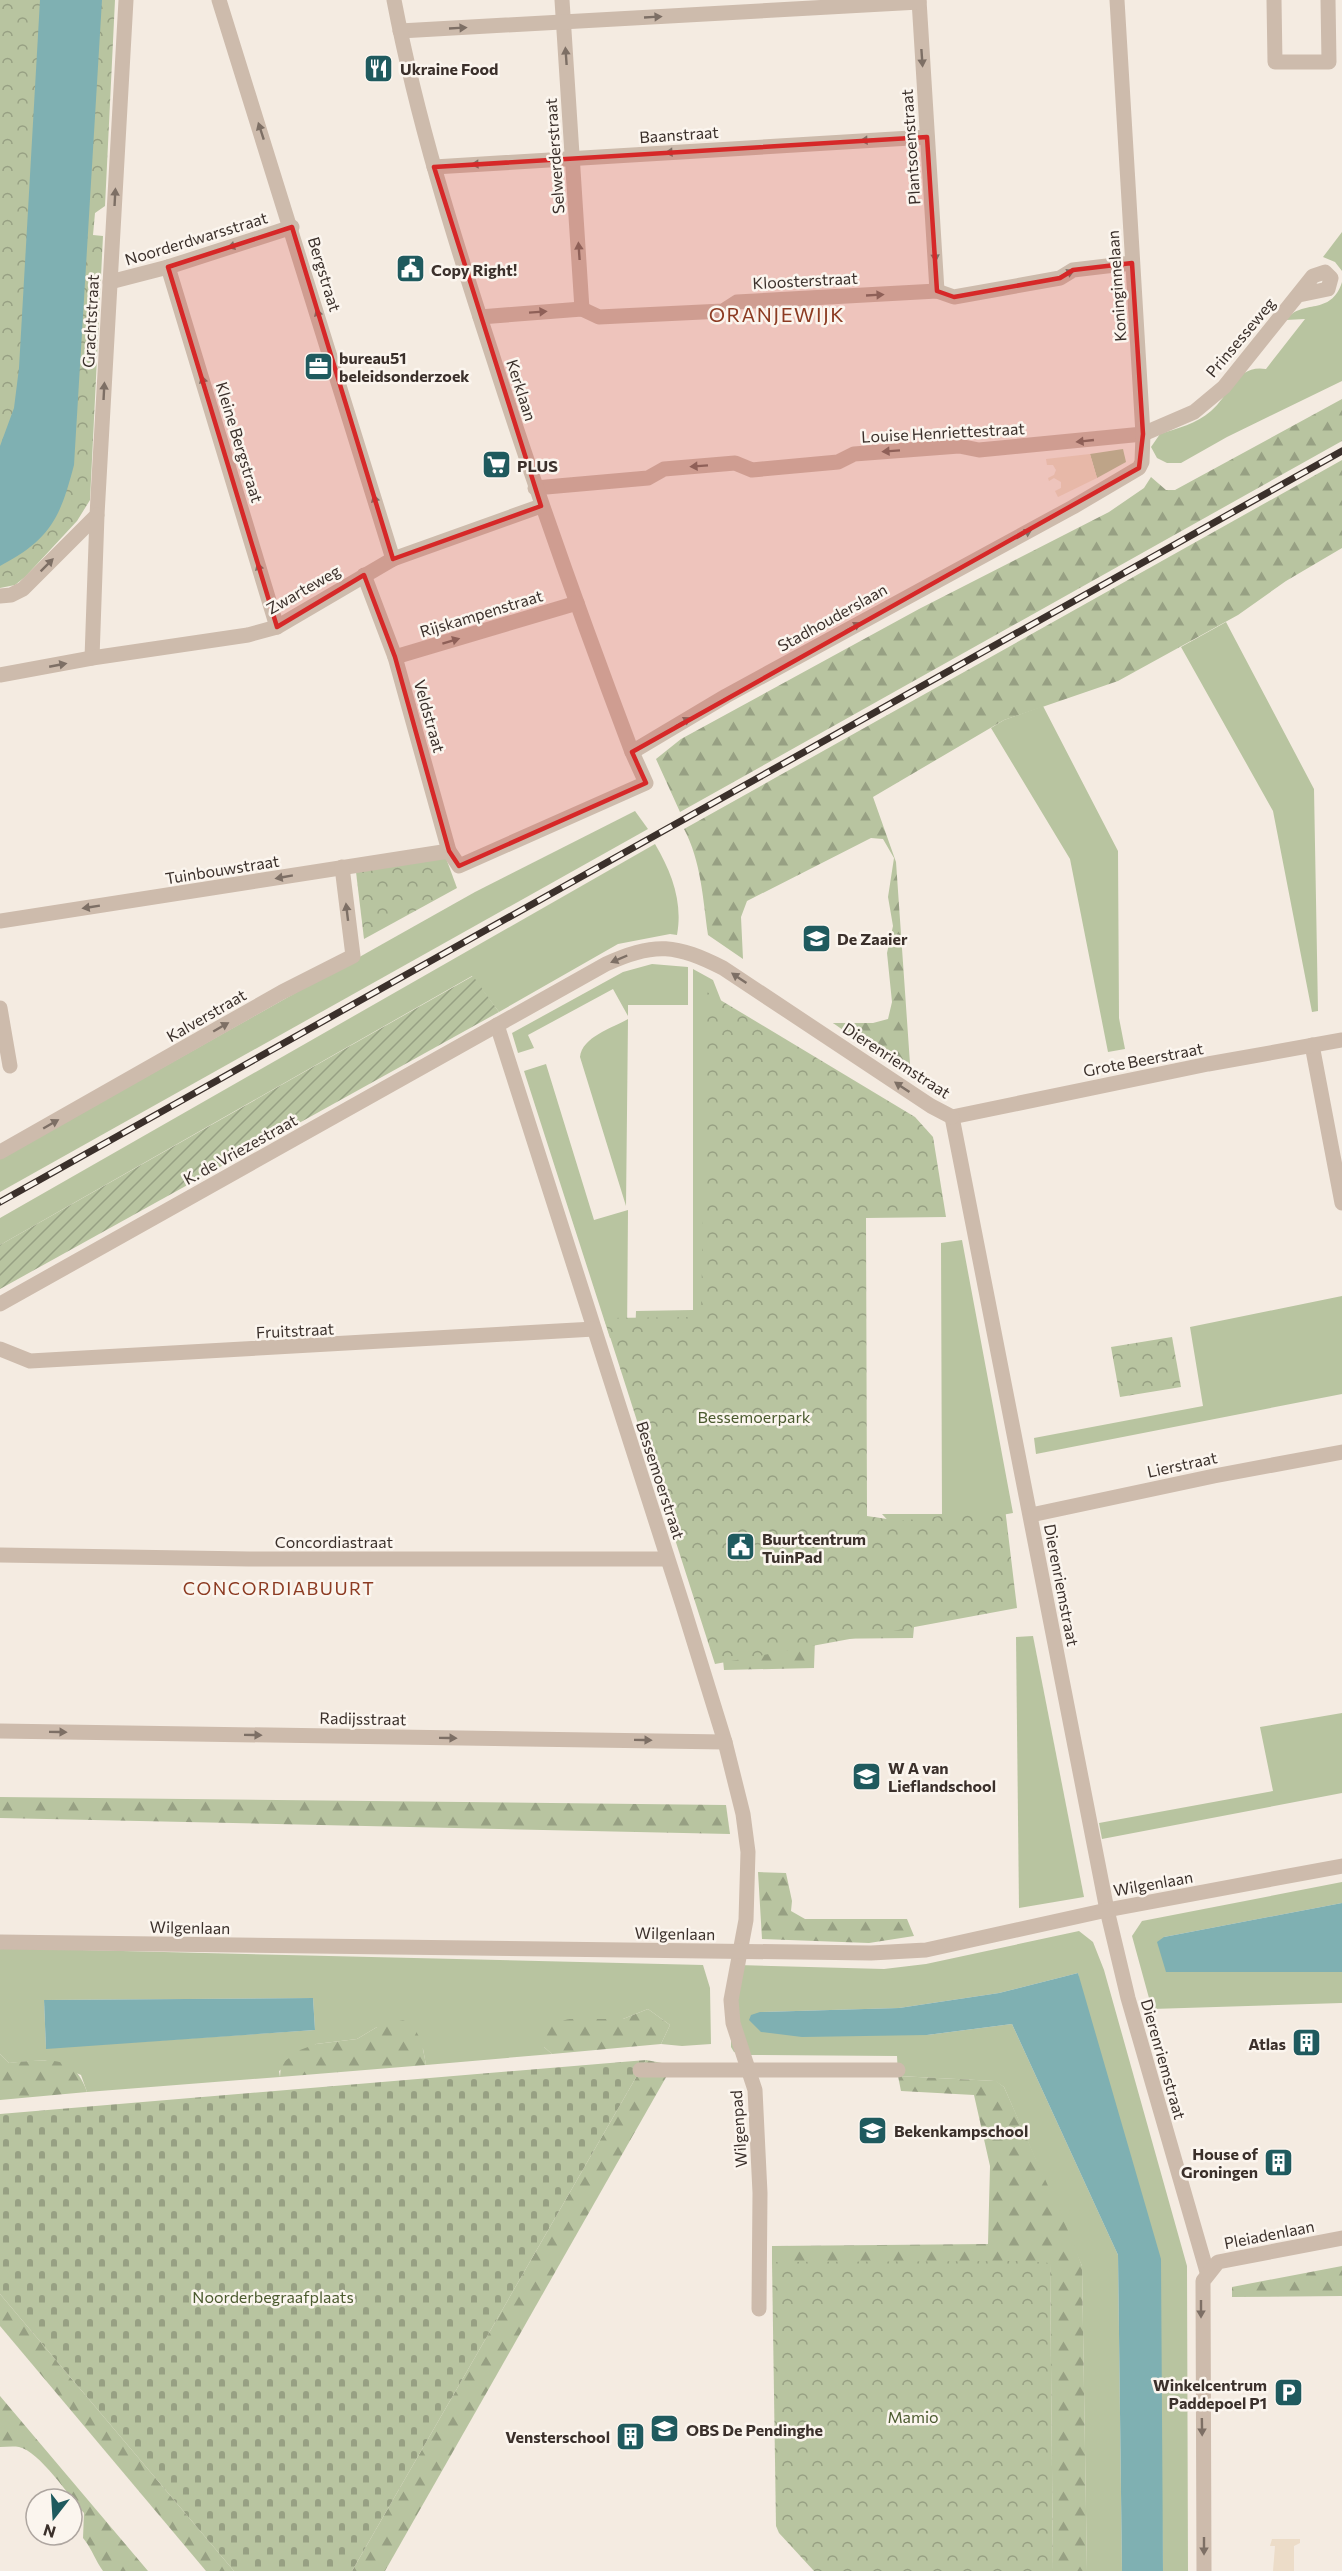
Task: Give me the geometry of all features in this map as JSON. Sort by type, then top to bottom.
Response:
[{"type":"street","name":"Grachtstraat","points":[[92,658],[126,0]]},
{"type":"street","name":"Bergstraat","points":[[219,0],[292,227],[393,559]]},
{"type":"street","name":"Kerklaan","points":[[394,0],[434,167],[535,488],[632,752],[646,783],[459,866]]},
{"type":"street","name":"Selwerderstraat","points":[[562,0],[582,309]]},
{"type":"street","name":"Koninginnelaan","points":[[1052,518],[1139,468],[1142,462],[1143,434],[1117,0]]},
{"type":"street","points":[[1274,0],[1275,62],[1335,62],[1328,0]]},
{"type":"street","points":[[400,32],[919,1]]},
{"type":"street","name":"Plantsoenstraat","points":[[919,1],[937,291]]},
{"type":"street","name":"Baanstraat","points":[[434,167],[927,137]]},
{"type":"street","name":"Noorderdwarsstraat","points":[[110,282],[168,267],[292,227]]},
{"type":"street","name":"Kloosterstraat","points":[[480,317],[582,309],[599,317],[700,312],[723,310],[736,302],[937,291],[954,297],[1060,278],[1072,270],[1132,263]]},
{"type":"street","name":"Kleine Bergstraat","points":[[168,267],[277,627]]},
{"type":"street","name":"Prinsesseweg","points":[[1143,434],[1194,412],[1224,387],[1299,295]]},
{"type":"street","name":"Louise Henriettestraat","points":[[535,488],[648,478],[664,469],[735,464],[752,470],[838,462],[854,454],[959,446],[979,450],[1143,434]]},
{"type":"street","name":"Zwarteweg","points":[[0,675],[92,658],[207,642],[277,627],[393,559],[541,506]]},
{"type":"street","points":[[0,596],[11,595],[23,589],[98,515]]},
{"type":"street","name":"Stadhouderslaan","points":[[632,752],[726,696],[1052,518]]},
{"type":"street","name":"Veldstraat","points":[[364,575],[394,657],[449,850],[459,866]]},
{"type":"street","name":"Rijskampenstraat","points":[[394,657],[577,603]]},
{"type":"street","name":"Tuinbouwstraat","points":[[0,921],[449,850]]},
{"type":"street","name":"Kalverstraat","points":[[0,1152],[282,992],[353,956],[342,867]]},
{"type":"street","name":"Dierenriemstraat","points":[[497,1025],[619,958],[646,950],[676,948],[723,968],[952,1117],[1107,1910],[1128,1998],[1207,2272],[1201,2290],[1204,2571]]},
{"type":"street","points":[[0,1008],[10,1066]]},
{"type":"street","name":"K. de Vriezestraat","points":[[0,1304],[497,1025]]},
{"type":"street","name":"Bessemoerstraat","points":[[497,1025],[725,1742],[743,1814],[748,1852],[742,1952]]},
{"type":"street","name":"Grote Beerstraat","points":[[952,1117],[1342,1040]]},
{"type":"street","points":[[1312,1045],[1342,1203]]},
{"type":"street","name":"Fruitstraat","points":[[0,1349],[30,1361],[544,1334],[594,1329]]},
{"type":"street","name":"Lierstraat","points":[[1031,1515],[1214,1476],[1342,1452]]},
{"type":"street","name":"Concordiastraat","points":[[0,1555],[249,1559],[667,1559]]},
{"type":"street","name":"Radijsstraat","points":[[0,1731],[725,1742]]},
{"type":"street","name":"Wilgenlaan","points":[[0,1942],[742,1952],[872,1953],[926,1950],[1107,1910],[1342,1866]]},
{"type":"street","name":"Wilgenpad","points":[[742,1952],[731,2000],[733,2023],[755,2090],[758,2123],[759,2309]]},
{"type":"street","points":[[640,2070],[898,2070]]},
{"type":"street","name":"Pleiadenlaan","points":[[1207,2272],[1218,2262],[1342,2238]]},
{"type":"highlighted area","points":[[927,137],[937,291],[954,297],[1060,278],[1073,270],[1132,263],[1143,434],[1139,468],[632,752],[646,783],[459,866],[449,851],[395,657],[364,575],[277,627],[168,267],[292,227],[393,559],[541,506],[434,167]]},
{"type":"green space","points":[[0,0],[115,0],[105,206],[95,213],[93,235],[103,236],[90,500],[77,521],[25,577],[15,585],[0,588]]},
{"type":"green space","points":[[1342,232],[1342,271],[1335,262],[1323,257]]},
{"type":"green space","points":[[1342,282],[1342,381],[1227,437],[1181,463],[1167,463],[1157,458],[1151,447],[1160,434],[1187,425],[1211,411],[1234,382],[1247,371],[1266,369],[1305,319],[1286,320],[1293,313],[1331,300]]},
{"type":"green space","points":[[1342,399],[1342,441],[680,812],[656,759],[681,739],[919,609],[1109,512],[1144,488],[1151,477],[1166,490],[1175,490]]},
{"type":"green space","points":[[1123,449],[1126,462],[1097,478],[1090,454]]},
{"type":"green space","points":[[1342,460],[1342,548],[1286,581],[1238,615],[1118,681],[1004,720],[873,797],[896,862],[911,1078],[833,1023],[873,1023],[888,1019],[892,1002],[887,953],[893,926],[888,897],[894,858],[883,839],[871,838],[747,901],[741,917],[743,959],[708,935],[698,867],[684,829]]},
{"type":"green space","points":[[1226,622],[1314,789],[1318,1011],[1312,1012],[1273,811],[1181,647]]},
{"type":"green space","points":[[1043,706],[1118,851],[1119,1018],[1125,1049],[1108,1052],[1070,859],[991,728],[1004,720]]},
{"type":"green space","points":[[635,811],[648,829],[0,1192],[0,1159],[475,892]]},
{"type":"green space","points":[[655,844],[675,888],[678,911],[677,935],[670,934],[618,944],[499,1012],[472,976],[0,1245],[0,1218]]},
{"type":"green space","points":[[446,858],[457,888],[364,939],[356,872]]},
{"type":"green space","points":[[652,964],[688,967],[688,1005],[628,1005],[628,1016],[613,989],[528,1035],[534,1048],[518,1053],[512,1033],[623,972]]},
{"type":"green space","points":[[693,969],[713,980],[814,1237],[788,1295],[635,1338],[636,1311],[693,1310]]},
{"type":"green space","points":[[473,976],[499,1012],[0,1289],[0,1245]]},
{"type":"green space","name":"Bessemoerpark","points":[[707,992],[915,1117],[933,1137],[946,1217],[866,1218],[867,1516],[900,1521],[1005,1508],[1017,1608],[715,1664],[604,1318],[701,1317]]},
{"type":"green space","points":[[628,1019],[626,1206],[580,1057],[586,1044],[592,1039]]},
{"type":"green space","points":[[546,1064],[594,1220],[628,1210],[627,1338],[610,1338],[524,1071]]},
{"type":"green space","points":[[962,1240],[1013,1513],[963,1522],[895,1528],[882,1514],[942,1514],[941,1243]]},
{"type":"green space","points":[[1342,1296],[1342,1394],[1036,1454],[1034,1438],[1203,1406],[1190,1327]]},
{"type":"green space","points":[[1172,1337],[1181,1387],[1120,1397],[1111,1347]]},
{"type":"green space","points":[[917,1595],[913,1638],[815,1639],[814,1668],[724,1670],[721,1640]]},
{"type":"green space","points":[[1033,1636],[1084,1897],[1019,1908],[1016,1637]]},
{"type":"green space","points":[[1342,1713],[1342,1793],[1102,1839],[1099,1823],[1273,1791],[1260,1727]]},
{"type":"green space","points":[[0,1797],[726,1805],[730,1834],[0,1818]]},
{"type":"green space","points":[[758,1872],[786,1873],[792,1901],[791,1911],[805,1919],[907,1919],[914,1936],[869,1943],[762,1939]]},
{"type":"green space","points":[[1342,1882],[1342,1903],[1164,1937],[1167,1972],[1342,1972],[1342,2003],[1152,2009],[1132,1936],[1142,1921]]},
{"type":"green space","points":[[1079,1931],[1093,1942],[1104,1970],[1187,2266],[1188,2571],[1163,2571],[1160,2417],[1078,1973],[999,1993],[899,2008],[760,2012],[927,2035],[1012,2024],[1118,2255],[1122,2571],[1087,2571],[1082,2266],[1004,2087],[995,2081],[898,2076],[897,2056],[746,2055],[734,2052],[731,2047],[731,1994],[738,1965],[884,1969],[926,1964]]},
{"type":"green space","points":[[0,1948],[703,1965],[710,1988],[711,2044],[682,2046],[661,2044],[670,2025],[648,2009],[623,2019],[569,2019],[544,2047],[552,2054],[426,2065],[423,2049],[377,2027],[357,2039],[316,2044],[279,2071],[280,2077],[87,2092],[81,2075],[45,2060],[9,2063],[0,2054]],"holes":[[[313,1998],[315,2030],[46,2048],[44,2000]]]},
{"type":"green space","points":[[648,2009],[670,2025],[661,2044],[552,2054],[544,2047],[542,2037],[550,2024],[569,2019],[623,2019]]},
{"type":"green space","points":[[403,2020],[409,2023],[417,2033],[426,2065],[280,2077],[281,2064],[300,2050],[316,2044],[357,2039],[377,2027]]},
{"type":"green space","points":[[0,2054],[9,2063],[46,2060],[66,2064],[81,2079],[87,2092],[0,2100]]},
{"type":"green space","points":[[646,2060],[673,2065],[385,2571],[352,2571]]},
{"type":"green space","name":"Noorderbegraafplaats","points":[[646,2060],[352,2571],[234,2571],[0,2294],[0,2114]]},
{"type":"green space","points":[[898,2076],[996,2081],[1004,2087],[1073,2242],[1082,2266],[1087,2571],[1053,2571],[1050,2263],[772,2262],[772,2246],[988,2244],[990,2166],[974,2095],[901,2091]]},
{"type":"green space","name":"Mamio","points":[[1022,2261],[1050,2263],[1053,2571],[814,2571],[779,2533],[776,2526],[772,2262]]},
{"type":"green space","points":[[1342,2266],[1342,2296],[1232,2297],[1232,2287]]},
{"type":"green space","points":[[0,2294],[234,2571],[206,2571],[0,2326]]},
{"type":"green space","points":[[0,2396],[77,2487],[63,2487],[45,2465],[27,2450],[19,2447],[0,2447]]},
{"type":"green space","points":[[84,2495],[148,2571],[103,2571],[84,2539]]},
{"type":"shaded area","points":[[1090,454],[1097,478],[1058,497],[1055,491],[1061,488],[1061,482],[1054,478],[1049,481],[1048,478],[1054,475],[1056,470],[1053,465],[1047,465],[1046,459]]},
{"type":"shaded area","points":[[1272,2539],[1300,2539],[1300,2543],[1294,2546],[1294,2571],[1273,2571],[1275,2546],[1270,2546]]},
{"type":"water","points":[[40,0],[102,0],[74,465],[64,499],[51,525],[31,546],[0,566],[0,446],[14,408],[19,368]]},
{"type":"water","points":[[1342,1903],[1342,1972],[1166,1972],[1157,1942],[1164,1937]]},
{"type":"water","points":[[1078,1973],[1161,2259],[1163,2571],[1122,2571],[1118,2255],[1012,2024],[927,2035],[802,2037],[761,2032],[749,2020],[751,2015],[760,2012],[899,2008],[999,1993]]},
{"type":"water","points":[[313,1998],[315,2030],[46,2049],[44,2000]]},
{"type":"railway","points":[[0,1202],[1342,451]]},
{"type":"place","name":"Ukraine Food","points":[[379,68]]},
{"type":"place","name":"Copy Right!","points":[[410,269]]},
{"type":"place","name":"bureau51 beleidsonderzoek","points":[[318,366]]},
{"type":"place","name":"PLUS","points":[[496,465]]},
{"type":"place","name":"De Zaaier","points":[[816,938]]},
{"type":"place","name":"Buurtcentrum TuinPad","points":[[741,1547]]},
{"type":"place","name":"W A van Lieflandschool","points":[[867,1776]]},
{"type":"place","name":"Atlas","points":[[1307,2043]]},
{"type":"place","name":"Bekenkampschool","points":[[873,2130]]},
{"type":"place","name":"House of Groningen","points":[[1279,2162]]},
{"type":"place","name":"Winkelcentrum Paddepoel P1","points":[[1288,2393]]},
{"type":"place","name":"OBS De Pendinghe","points":[[665,2429]]},
{"type":"place","name":"Vensterschool","points":[[631,2436]]},
{"type":"district","name":"ORANJEWIJK","points":[[777,314]]},
{"type":"district","name":"CONCORDIABUURT","points":[[279,1588]]}]
